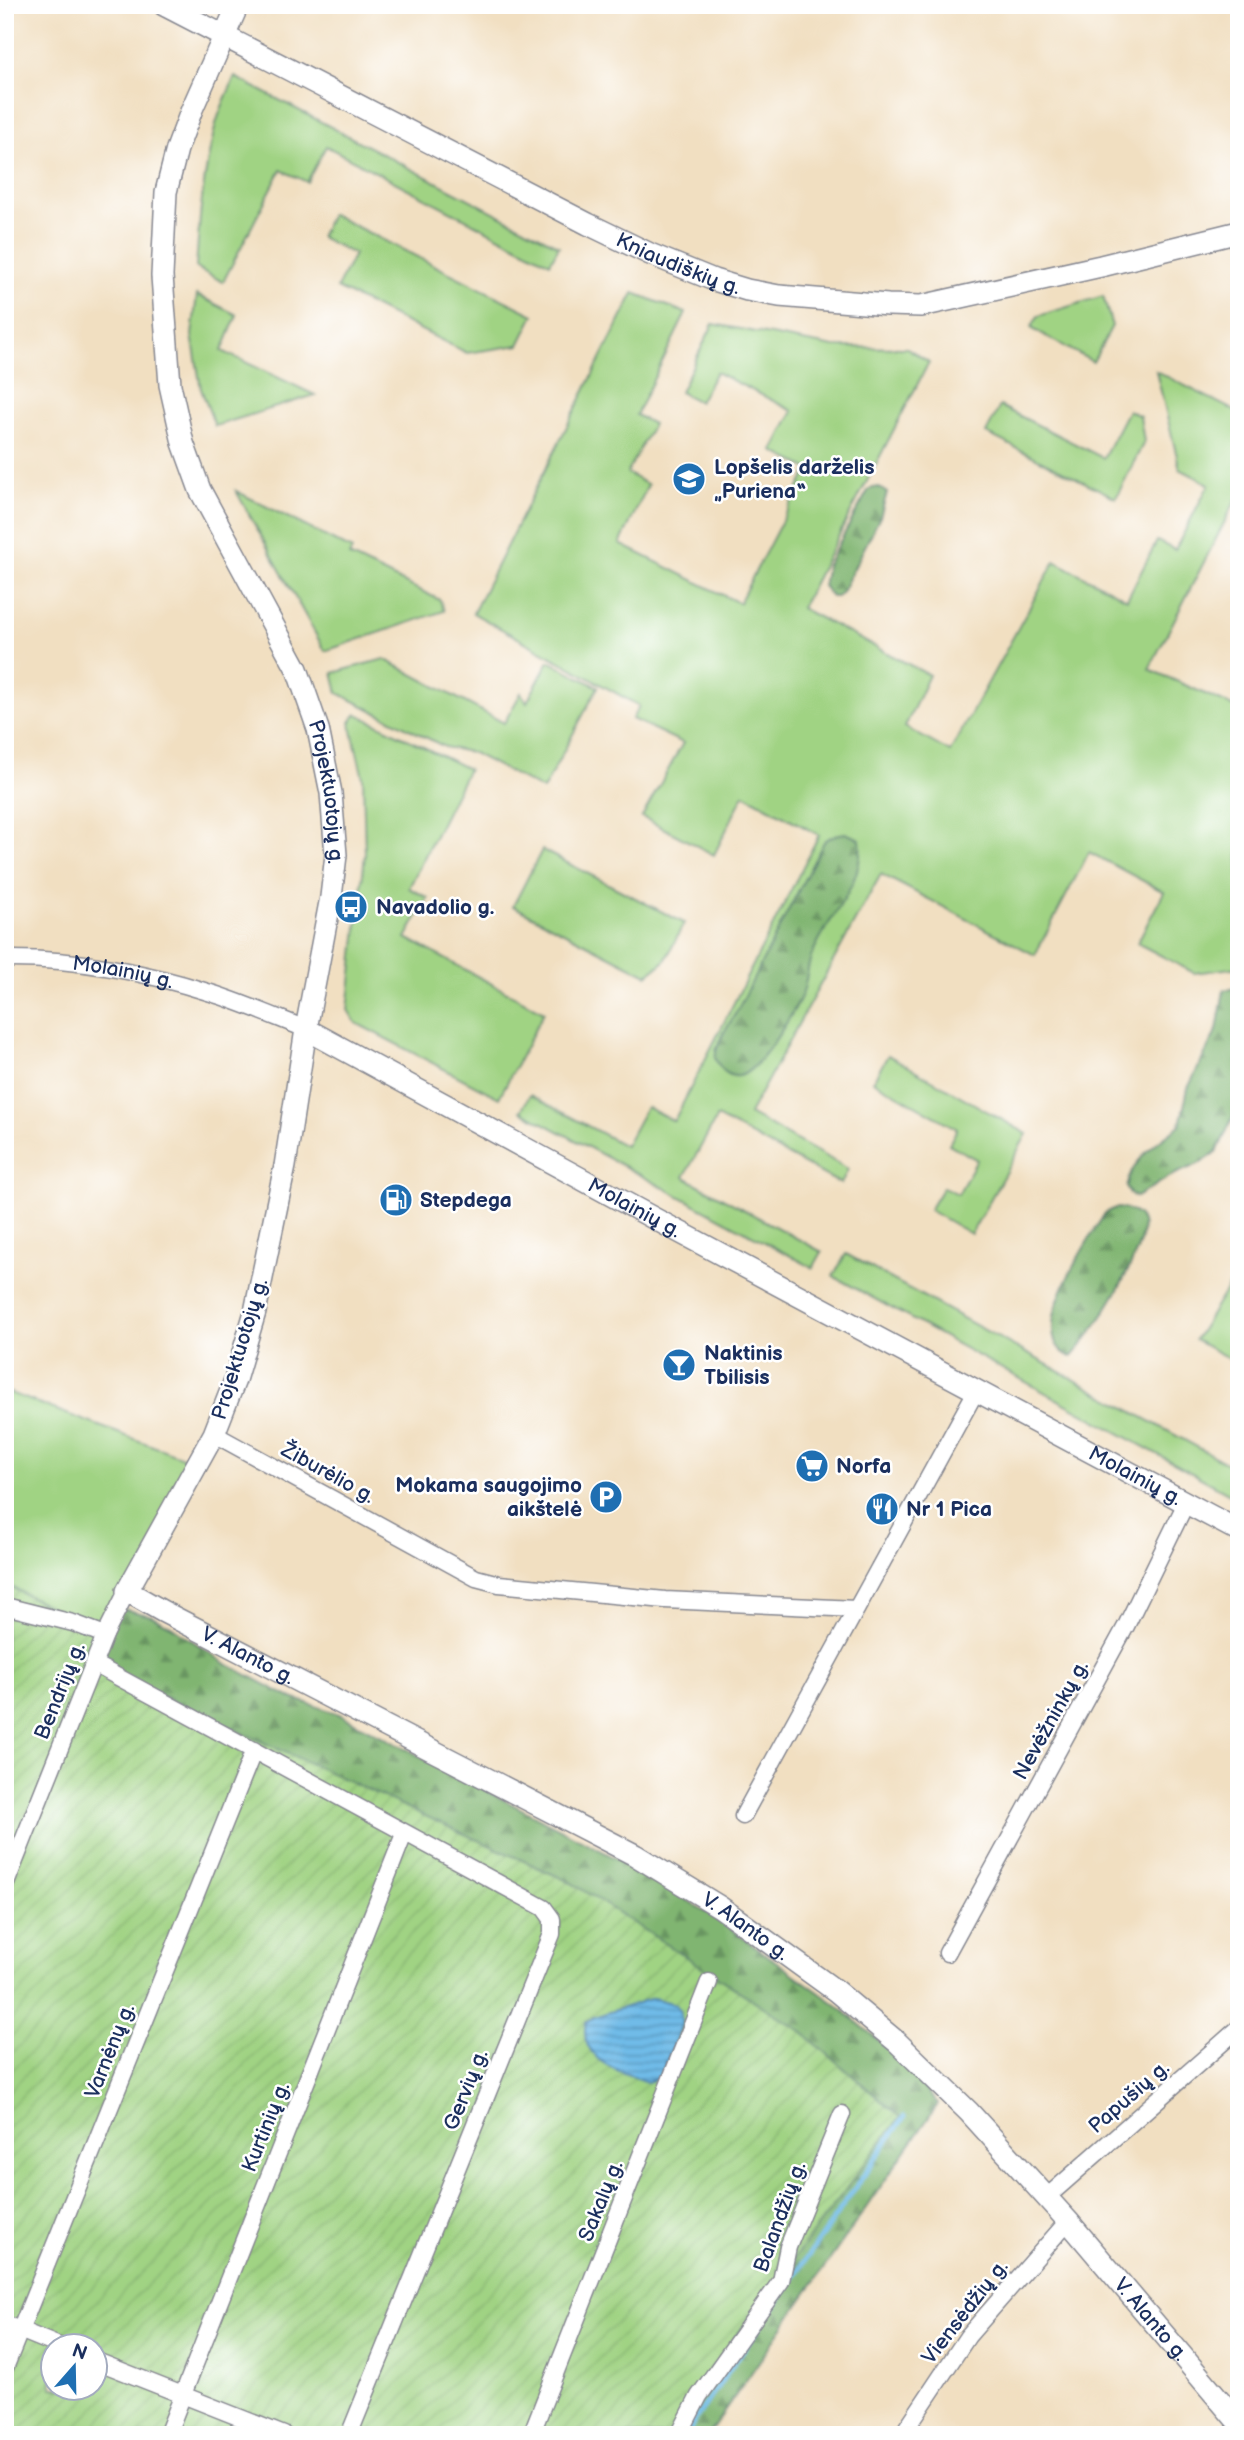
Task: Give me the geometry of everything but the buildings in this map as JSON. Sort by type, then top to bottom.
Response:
[{"type":"main road","name":"Kniaudiškių g.","points":[[164,5],[600,230],[650,254],[714,280],[747,290],[779,296],[888,306],[921,306],[1239,232]]},
{"type":"main road","name":"Projektuotojų g.","points":[[127,1591],[214,1434],[235,1380],[255,1312],[284,1171],[336,855],[331,793],[318,729],[292,659],[200,490],[183,443],[170,385],[162,276],[166,192],[177,149],[192,109],[238,5]]},
{"type":"main road","name":"Molainių g.","points":[[306,1029],[1239,1531]]},
{"type":"main road","name":"V. Alanto g.","points":[[127,1591],[635,1855],[720,1907],[836,1991],[897,2042],[969,2112],[1068,2221],[1239,2423]]},
{"type":"street","name":"Molainių g.","points":[[5,959],[71,964],[157,978],[212,993],[306,1029]]},
{"type":"street","points":[[743,1816],[976,1391]]},
{"type":"street","name":"Žiburėlio g.","points":[[214,1434],[476,1578],[499,1584],[665,1601],[856,1609]]},
{"type":"street","name":"Nevėžninkų g.","points":[[947,1953],[1126,1626],[1186,1503]]},
{"type":"street","name":"Bendrijų g.","points":[[5,1886],[105,1635],[127,1591]]},
{"type":"street","points":[[5,1606],[73,1623],[105,1635]]},
{"type":"street","name":"Gervių g.","points":[[94,1664],[544,1908],[552,1919],[552,1934],[349,2435]]},
{"type":"street","name":"Varnėnų g.","points":[[5,2368],[13,2327],[254,1750]]},
{"type":"street","name":"Kurtinių g.","points":[[167,2435],[404,1834]]},
{"type":"street","name":"Sakalų g.","points":[[531,2435],[709,1982]]},
{"type":"street","name":"Papušių g.","points":[[1047,2197],[1239,2028]]},
{"type":"street","name":"Balandžių g.","points":[[679,2435],[699,2396],[781,2281],[788,2247],[842,2114]]},
{"type":"street","name":"Viensėdžių g.","points":[[902,2435],[968,2336],[1068,2221]]},
{"type":"street","points":[[13,2327],[38,2337]]},
{"type":"street","points":[[108,2366],[284,2435]]},
{"type":"green space","points":[[235,77],[559,246],[550,263],[326,146],[307,182],[281,170],[223,282],[196,268],[207,163],[219,115]]},
{"type":"green space","points":[[331,214],[534,315],[519,345],[467,353],[337,288],[354,254],[320,237]]},
{"type":"green space","points":[[634,293],[686,313],[636,415],[653,424],[627,473],[648,485],[620,544],[739,603],[809,469],[773,451],[793,411],[716,372],[699,402],[680,392],[713,324],[834,347],[907,348],[929,362],[801,608],[929,675],[905,727],[950,752],[1055,561],[1127,599],[1157,541],[1175,550],[1209,484],[1180,469],[1156,371],[1239,413],[1239,494],[1149,669],[1239,709],[1239,967],[1194,973],[1137,943],[1164,892],[1089,852],[1035,955],[881,874],[749,1114],[848,1169],[841,1184],[717,1117],[684,1177],[822,1252],[813,1268],[521,1111],[530,1095],[625,1146],[646,1107],[674,1121],[819,835],[744,794],[714,855],[642,817],[683,743],[632,719],[639,706],[473,613]]},
{"type":"green space","points":[[197,295],[237,315],[222,351],[315,395],[215,426],[201,389],[192,335]]},
{"type":"green space","points":[[1103,296],[1112,326],[1093,362],[1031,328],[1038,316]]},
{"type":"green space","points":[[1000,406],[1103,458],[1128,410],[1140,416],[1144,442],[1116,498],[986,433]]},
{"type":"green space","points":[[878,487],[887,493],[880,517],[842,592],[837,597],[832,597],[823,586],[827,565],[869,489]]},
{"type":"green space","points":[[236,491],[352,550],[349,556],[440,600],[444,611],[325,651]]},
{"type":"green space","points":[[384,659],[504,723],[521,693],[527,702],[549,661],[598,687],[543,790],[473,753],[445,747],[338,693],[333,673]]},
{"type":"green space","points":[[357,714],[468,769],[409,888],[428,898],[406,938],[544,1012],[499,1098],[356,1023],[348,1010],[365,854],[363,778],[350,722]]},
{"type":"green space","points":[[845,833],[860,839],[857,871],[844,900],[812,955],[799,1000],[776,1040],[756,1064],[747,1073],[739,1076],[728,1074],[715,1058],[721,1038],[825,840]]},
{"type":"green space","points":[[542,850],[684,923],[665,961],[647,975],[513,906]]},
{"type":"green space","points":[[1239,988],[1239,1096],[1236,1110],[1218,1150],[1203,1162],[1171,1176],[1136,1197],[1130,1194],[1126,1187],[1134,1167],[1155,1144],[1180,1125],[1188,1088],[1217,1030],[1224,990]]},
{"type":"green space","points":[[888,1055],[1027,1134],[971,1234],[929,1210],[943,1187],[958,1194],[977,1160],[949,1144],[957,1129],[873,1081]]},
{"type":"green space","points":[[1115,1208],[1135,1213],[1140,1218],[1142,1234],[1137,1251],[1104,1314],[1071,1357],[1057,1346],[1053,1330],[1055,1310],[1085,1245],[1105,1213]]},
{"type":"green space","points":[[846,1254],[1239,1470],[1239,1499],[833,1276]]},
{"type":"green space","points":[[1239,1269],[1239,1364],[1195,1340]]},
{"type":"green space","points":[[5,1391],[199,1463],[105,1635],[5,1584]]},
{"type":"green space","points":[[5,1584],[105,1635],[94,1665],[570,1882],[801,2031],[900,2117],[683,2406],[672,2435],[5,2435]]},
{"type":"green space","points":[[119,1608],[152,1616],[223,1662],[289,1697],[339,1714],[637,1869],[711,1915],[834,2003],[895,2054],[938,2104],[708,2435],[672,2435],[683,2406],[94,1664]]},
{"type":"water","points":[[653,1998],[675,2004],[680,2010],[682,2024],[663,2070],[657,2079],[647,2082],[603,2063],[588,2047],[585,2036],[586,2023],[594,2017]]},
{"type":"waterway","points":[[688,2435],[694,2421],[904,2117]]},
{"type":"place","name":"Lopšelis darželis „Puriena“","points":[[689,479]]},
{"type":"place","name":"Navadolio g.","points":[[351,907]]},
{"type":"place","name":"Stepdega","points":[[396,1200]]},
{"type":"place","name":"Naktinis Tbilisis","points":[[679,1365]]},
{"type":"place","name":"Norfa","points":[[812,1466]]},
{"type":"place","name":"Mokama saugojimo aikštelė","points":[[606,1497]]},
{"type":"place","name":"Nr 1 Pica","points":[[882,1509]]}]
